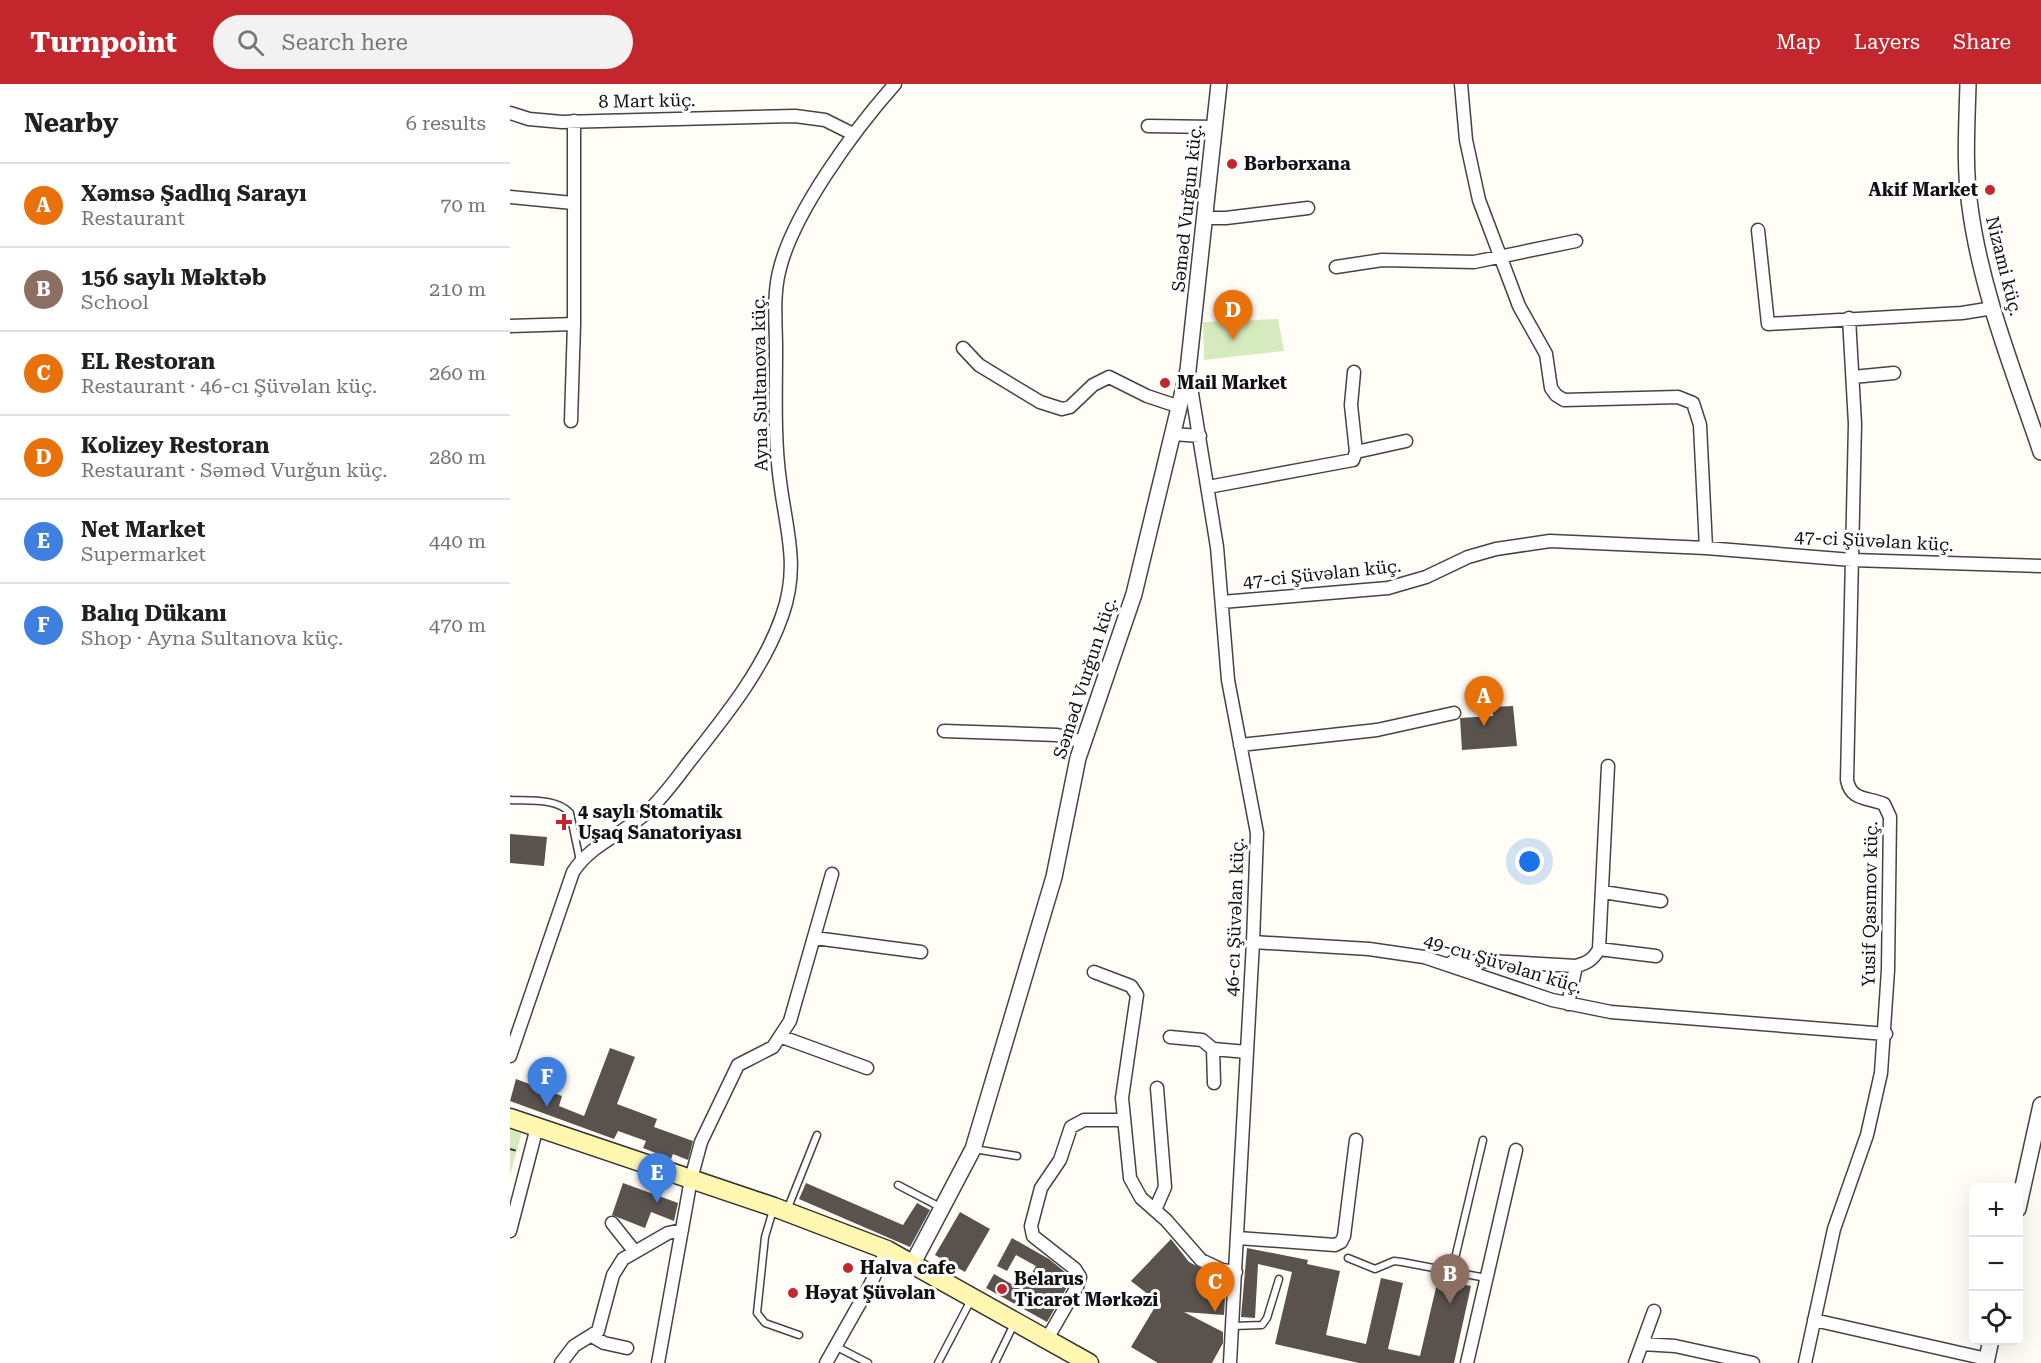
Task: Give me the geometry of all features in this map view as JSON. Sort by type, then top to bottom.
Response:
[{"type":"main road","points":[[510,1118],[780,1209],[886,1250],[1089,1363]]},
{"type":"street","name":"Ayna Sultanova küç.","points":[[510,1056],[569,881],[580,861],[598,845],[640,818],[659,800],[728,712],[760,660],[782,616],[792,555],[777,456],[777,282],[782,261],[802,217],[853,134],[895,84]]},
{"type":"street","name":"Səməd Vurğun küç.","points":[[913,1263],[944,1209],[973,1149],[1054,877],[1083,742],[1134,594],[1188,370],[1219,84]]},
{"type":"street","points":[[1461,84],[1469,162],[1479,200],[1519,306],[1546,354],[1551,387],[1556,395],[1564,400],[1678,397],[1694,403],[1700,425],[1706,548]]},
{"type":"street","name":"Nizami küç.","points":[[1968,84],[1968,192],[1973,229],[1993,308],[2041,452]]},
{"type":"street","name":"8 Mart küç.","points":[[510,113],[529,119],[574,122],[795,116],[825,120],[853,134]]},
{"type":"street","points":[[571,421],[574,324],[574,122]]},
{"type":"street","points":[[1148,126],[1215,127]]},
{"type":"street","points":[[510,197],[573,203]]},
{"type":"street","points":[[1206,218],[1226,218],[1308,208]]},
{"type":"street","points":[[1758,230],[1768,324],[1962,313],[1993,308]]},
{"type":"street","points":[[1336,267],[1382,260],[1474,262],[1576,241]]},
{"type":"street","name":"Yusif Qasımov küç.","points":[[1805,1363],[1834,1229],[1872,1114],[1886,1034],[1890,817],[1884,804],[1855,796],[1849,789],[1847,780],[1853,377],[1849,318]]},
{"type":"street","points":[[510,326],[574,324]]},
{"type":"street","points":[[963,348],[979,365],[1051,407],[1070,407],[1093,385],[1109,377],[1146,396],[1179,407]]},
{"type":"street","name":"46-cı Şüvəlan küç.","points":[[1188,370],[1208,487],[1222,602],[1227,671],[1257,833],[1254,942],[1230,1363]]},
{"type":"street","points":[[1208,487],[1350,463],[1356,452],[1351,405],[1354,372]]},
{"type":"street","points":[[1853,377],[1894,373]]},
{"type":"street","points":[[1173,434],[1200,436]]},
{"type":"street","points":[[1356,452],[1406,441]]},
{"type":"street","name":"47-ci Şüvəlan küç.","points":[[1222,602],[1388,588],[1426,577],[1468,557],[1527,543],[1568,541],[1613,546],[1706,548],[1852,560],[2041,566]]},
{"type":"street","points":[[1240,745],[1377,730],[1454,713]]},
{"type":"street","points":[[944,731],[1058,735],[1083,742]]},
{"type":"street","points":[[1445,962],[1489,961],[1576,966],[1588,962],[1599,949],[1608,766]]},
{"type":"street","points":[[657,1363],[691,1179],[701,1142],[735,1071],[745,1060],[773,1047],[782,1037],[790,1021],[831,874]]},
{"type":"street","points":[[1603,892],[1661,901]]},
{"type":"street","points":[[815,938],[921,952]]},
{"type":"street","name":"49-cu Şüvəlan küç.","points":[[1254,942],[1369,949],[1445,962],[1568,1004],[1611,1012],[1886,1034]]},
{"type":"street","points":[[1599,949],[1656,956]]},
{"type":"street","points":[[1568,1004],[1576,966]]},
{"type":"street","points":[[1094,972],[1131,986],[1137,995],[1123,1081],[1123,1120],[1130,1178],[1134,1190],[1201,1260],[1222,1270],[1236,1272]]},
{"type":"street","points":[[782,1037],[867,1068]]},
{"type":"street","points":[[1170,1037],[1202,1040],[1213,1049],[1247,1052]]},
{"type":"street","points":[[1213,1049],[1214,1083]]},
{"type":"street","points":[[1155,1210],[1162,1198],[1165,1177],[1157,1088]]},
{"type":"street","points":[[2023,1190],[2041,1106]]},
{"type":"street","points":[[1047,1339],[1077,1287],[1080,1276],[1076,1269],[1033,1236],[1031,1226],[1041,1188],[1056,1167],[1067,1134],[1077,1122],[1123,1120]]},
{"type":"street","points":[[510,1231],[537,1127]]},
{"type":"street","points":[[1238,1238],[1335,1245],[1341,1242],[1344,1236],[1356,1140]]},
{"type":"street","points":[[1467,1363],[1516,1150]]},
{"type":"street","points":[[612,1223],[635,1252]]},
{"type":"street","points":[[561,1363],[574,1346],[592,1336],[600,1327],[612,1275],[623,1259],[668,1233],[682,1230]]},
{"type":"street","points":[[826,1363],[870,1287],[886,1250]]},
{"type":"street","points":[[1635,1363],[1654,1311]]},
{"type":"street","points":[[1814,1320],[1987,1361],[1990,1345]]},
{"type":"street","points":[[592,1336],[604,1343],[627,1348]]},
{"type":"street","points":[[1642,1344],[1675,1346],[1753,1363]]},
{"type":"lane","points":[[510,800],[553,803],[565,808],[570,813],[580,861]]},
{"type":"lane","points":[[799,1335],[765,1323],[757,1313],[765,1237],[817,1136]]},
{"type":"lane","points":[[1452,1271],[1483,1140]]},
{"type":"lane","points":[[973,1149],[1017,1156]]},
{"type":"lane","points":[[898,1185],[944,1209]]},
{"type":"lane","points":[[1348,1258],[1375,1269],[1394,1261],[1487,1278]]},
{"type":"lane","points":[[1233,1326],[1262,1325],[1267,1318],[1279,1279]]},
{"type":"lane","points":[[938,1363],[973,1297]]},
{"type":"lane","points":[[995,1363],[1016,1321]]},
{"type":"lane","points":[[836,1346],[868,1363]]},
{"type":"path","points":[[510,1149],[517,1151]]},
{"type":"green space","points":[[1278,319],[1284,351],[1204,360],[1203,322]]},
{"type":"green space","points":[[510,1129],[522,1132],[510,1175]]},
{"type":"building","points":[[1513,706],[1517,746],[1462,750],[1460,718],[1493,716],[1492,707]]},
{"type":"building","points":[[510,834],[547,837],[544,866],[510,863]]},
{"type":"building","points":[[610,1048],[635,1057],[617,1104],[657,1119],[654,1127],[693,1141],[688,1160],[673,1154],[671,1159],[643,1148],[646,1141],[618,1131],[614,1139],[510,1101],[516,1079],[562,1096],[559,1106],[584,1116]]},
{"type":"building","points":[[623,1183],[678,1203],[674,1221],[651,1212],[645,1228],[612,1215]]},
{"type":"building","points":[[806,1183],[903,1225],[917,1203],[930,1210],[910,1247],[799,1199]]},
{"type":"building","points":[[960,1212],[990,1229],[965,1272],[935,1255]]},
{"type":"building","points":[[1012,1238],[1049,1259],[1065,1272],[1061,1278],[1070,1282],[1047,1322],[986,1288],[994,1274],[1022,1290],[1036,1266],[1016,1255],[1007,1271],[997,1266]]},
{"type":"building","points":[[1171,1239],[1189,1262],[1226,1281],[1224,1315],[1184,1312],[1223,1332],[1223,1343],[1212,1363],[1158,1363],[1131,1347],[1158,1302],[1131,1281]]},
{"type":"building","points":[[1247,1248],[1308,1260],[1307,1264],[1340,1271],[1326,1335],[1366,1344],[1381,1278],[1403,1283],[1388,1349],[1420,1356],[1438,1279],[1471,1286],[1454,1363],[1359,1363],[1275,1344],[1292,1272],[1258,1264],[1255,1318],[1241,1317]]},
{"type":"place","name":"Bərbərxana","points":[[1232,164]]},
{"type":"place","name":"Akif Market","points":[[1990,190]]},
{"type":"place","name":"Kolizey Restoran","points":[[1233,340]]},
{"type":"place","name":"Mail Market","points":[[1165,383]]},
{"type":"place","name":"Xəmsə Şadlıq Sarayı","points":[[1484,726]]},
{"type":"place","name":"4 saylı Stomatik Uşaq Sanatoriyası","points":[[564,822]]},
{"type":"place","name":"Balıq Dükanı","points":[[547,1107]]},
{"type":"place","name":"Net Market","points":[[657,1203]]},
{"type":"place","name":"Halva cafe","points":[[848,1268]]},
{"type":"place","name":"Belarus Ticarət Mərkəzi","points":[[1002,1289]]},
{"type":"place","name":"Həyat Şüvəlan","points":[[793,1293]]},
{"type":"place","name":"156 saylı Məktəb","points":[[1450,1304]]},
{"type":"place","name":"EL Restoran","points":[[1215,1312]]}]
